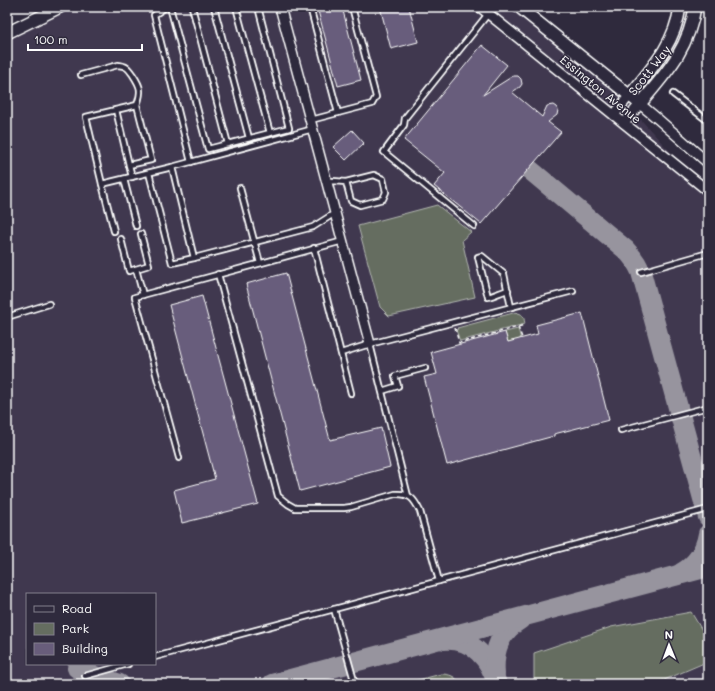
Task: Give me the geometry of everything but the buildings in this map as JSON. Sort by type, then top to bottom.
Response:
[{"type":"street","points":[[7,33],[60,7]]},
{"type":"street","points":[[280,7],[370,344]]},
{"type":"street","name":"Essington Avenue","points":[[480,7],[708,191]]},
{"type":"street","points":[[519,7],[640,104],[708,163]]},
{"type":"street","name":"Scott Way","points":[[614,115],[657,62],[667,47],[677,25],[680,7]]},
{"type":"street","name":"Scott Way","points":[[624,123],[679,55],[690,31],[695,7]]},
{"type":"lane","points":[[166,7],[154,15],[191,162]]},
{"type":"lane","points":[[170,7],[208,149],[289,128],[258,7]]},
{"type":"lane","points":[[192,7],[228,144]]},
{"type":"lane","points":[[214,7],[249,138]]},
{"type":"lane","points":[[236,7],[270,133]]},
{"type":"lane","points":[[310,7],[338,113]]},
{"type":"lane","points":[[102,184],[191,162],[312,125],[338,113],[372,104],[376,97],[352,7]]},
{"type":"lane","points":[[474,226],[384,152],[404,125],[405,118],[488,14]]},
{"type":"lane","points":[[81,75],[118,65],[124,66],[128,68],[139,85],[139,98],[137,105],[151,160],[130,165]]},
{"type":"lane","points":[[672,94],[708,121]]},
{"type":"lane","points":[[114,231],[86,117],[137,105]]},
{"type":"lane","points":[[116,110],[132,177]]},
{"type":"lane","points":[[172,167],[194,258]]},
{"type":"lane","points":[[149,173],[172,263],[313,227],[335,213]]},
{"type":"lane","points":[[327,182],[346,182],[374,175],[383,179],[386,192],[383,199],[360,205],[351,201],[346,182]]},
{"type":"lane","points":[[124,179],[136,226]]},
{"type":"lane","points":[[240,188],[260,263]]},
{"type":"lane","points":[[120,239],[129,271],[149,265],[141,234]]},
{"type":"lane","points":[[179,458],[135,297],[342,241]]},
{"type":"lane","points":[[314,248],[350,394]]},
{"type":"lane","points":[[641,272],[708,253]]},
{"type":"lane","points":[[508,290],[498,295],[488,297],[478,257],[482,256],[504,274],[508,290],[511,307]]},
{"type":"lane","points":[[136,269],[142,295]]},
{"type":"lane","points":[[218,274],[278,496],[295,508],[344,508],[395,494],[408,496],[415,502],[420,511],[439,581]]},
{"type":"lane","points":[[340,353],[573,291]]},
{"type":"lane","points":[[7,317],[49,304]]},
{"type":"lane","points":[[370,344],[408,496]]},
{"type":"lane","points":[[382,391],[398,386],[395,376],[425,368]]},
{"type":"lane","points":[[621,430],[708,407]]},
{"type":"lane","points":[[156,657],[708,509]]},
{"type":"lane","points":[[334,609],[354,684]]},
{"type":"lane","points":[[85,676],[124,665]]},
{"type":"path","points":[[455,328],[459,343],[525,325]]},
{"type":"path","points":[[518,327],[522,338]]},
{"type":"shaded area","points":[[75,7],[509,7],[623,100],[673,155],[708,183],[708,684],[7,684],[7,41]]},
{"type":"green space","points":[[437,205],[471,232],[462,240],[475,297],[389,316],[380,307],[358,226]]},
{"type":"green space","points":[[517,312],[523,316],[525,324],[460,341],[456,330],[458,329],[457,328]]},
{"type":"green space","points":[[518,329],[521,339],[508,342],[505,332]]},
{"type":"green space","points":[[691,612],[706,637],[704,663],[655,684],[534,684],[534,653],[611,627]]},
{"type":"green space","points":[[441,674],[452,676],[460,684],[403,684]]},
{"type":"taxiway","points":[[529,169],[626,250],[641,272],[708,517]]},
{"type":"taxiway","points":[[681,573],[691,566],[699,557],[705,546],[708,534]]},
{"type":"taxiway","points":[[272,684],[708,567]]},
{"type":"taxiway","points":[[495,674],[495,657],[499,642],[508,630],[521,619]]},
{"type":"taxiway","points":[[444,640],[454,640],[472,646],[490,666],[497,684]]},
{"type":"taxiway","points":[[77,668],[83,672],[120,684]]}]
